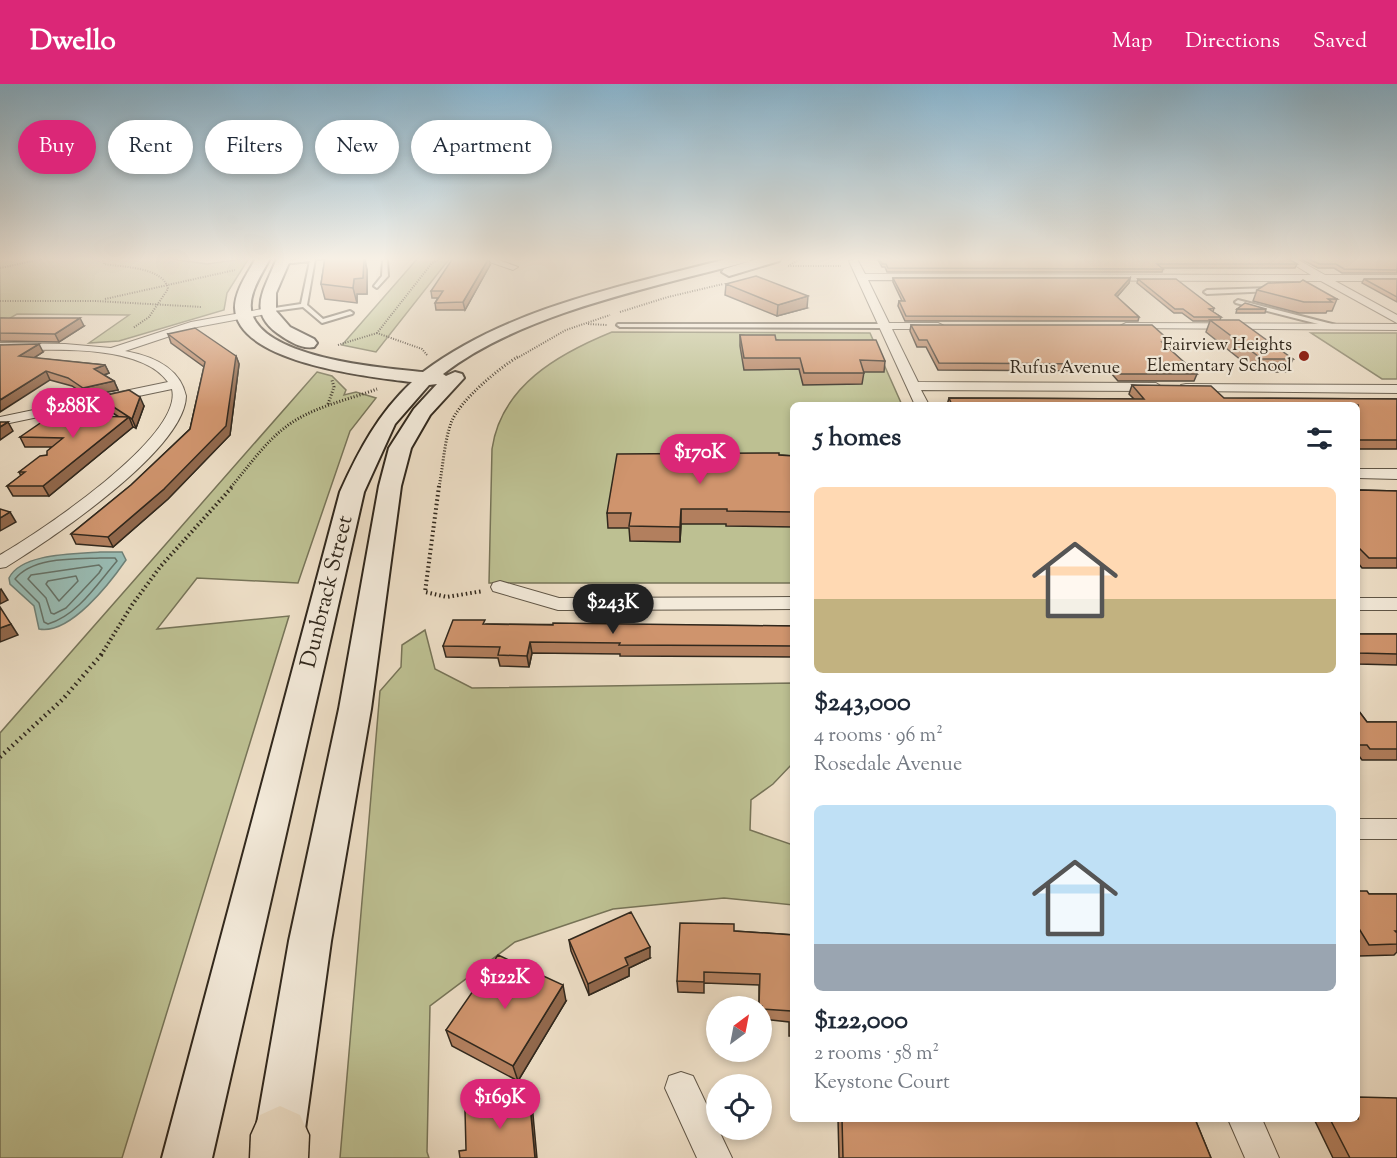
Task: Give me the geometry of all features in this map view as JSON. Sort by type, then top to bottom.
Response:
[{"type":"main road","points":[[244,308],[243,314],[252,329],[279,348],[337,371],[382,380],[394,389],[391,395]]},
{"type":"main road","name":"Dunbrack Street","points":[[187,1158],[352,492],[391,395],[514,327],[570,308]]},
{"type":"main road","name":"Dunbrack Street","points":[[278,1150],[310,941],[355,709],[390,486],[400,448],[447,365],[581,315],[607,308]]},
{"type":"main road","points":[[268,311],[279,326],[291,335],[321,348],[367,360],[447,365]]},
{"type":"main road","points":[[337,371],[447,365]]},
{"type":"street","points":[[876,308],[921,402]]},
{"type":"street","points":[[1376,308],[1397,320]]},
{"type":"street","points":[[106,350],[175,329],[243,314],[268,311]]},
{"type":"street","points":[[884,326],[955,326]]},
{"type":"street","points":[[1109,326],[1397,327]]},
{"type":"street","points":[[0,347],[106,350],[152,363],[169,374],[180,394],[178,407],[171,422],[157,439],[73,515],[0,563]]},
{"type":"street","points":[[0,421],[176,384]]},
{"type":"street","name":"Rufus Avenue","points":[[913,386],[1397,389]]},
{"type":"street","points":[[1360,474],[1397,474]]},
{"type":"street","points":[[500,587],[558,604],[790,603]]},
{"type":"street","points":[[1360,604],[1397,604]]},
{"type":"street","points":[[1360,828],[1397,829]]},
{"type":"street","points":[[681,1088],[715,1158]]},
{"type":"street","points":[[1246,1122],[1262,1158]]},
{"type":"lane","points":[[268,311],[285,308]]},
{"type":"lane","points":[[308,308],[322,321],[350,313]]},
{"type":"lane","points":[[1262,308],[1334,327]]},
{"type":"lane","points":[[620,325],[884,326]]},
{"type":"path","points":[[106,350],[149,317],[155,308]]},
{"type":"path","points":[[338,345],[377,333],[397,308]]},
{"type":"path","points":[[500,587],[457,598],[436,597],[425,592],[437,496],[451,422],[475,390],[496,372],[566,330],[633,308]]},
{"type":"path","points":[[583,324],[620,325]]},
{"type":"path","points":[[377,333],[422,349],[447,365]]},
{"type":"path","points":[[328,405],[337,371]]},
{"type":"path","points":[[0,757],[63,699],[97,661],[148,584],[257,454],[289,424],[328,405],[391,395]]},
{"type":"green space","points":[[0,308],[224,308],[119,341],[89,343],[129,315],[17,314],[0,324]]},
{"type":"green space","points":[[374,308],[411,308],[376,352],[342,345]]},
{"type":"green space","points":[[612,332],[870,333],[901,402],[790,402],[790,583],[489,583],[492,449],[498,427],[507,407],[535,375],[553,362]]},
{"type":"green space","points":[[1311,333],[1397,333],[1397,379],[1382,379]]},
{"type":"green space","points":[[317,372],[332,376],[346,390],[344,395],[356,392],[376,398],[350,431],[298,583],[197,578],[157,629],[289,616],[122,1158],[0,1158],[0,733]]},
{"type":"green space","points":[[425,630],[435,669],[472,688],[790,683],[790,766],[773,784],[751,800],[750,830],[790,844],[790,905],[724,898],[613,909],[515,942],[430,1006],[427,1152],[429,1158],[340,1158],[380,691],[401,667],[402,645]]},
{"type":"water","points":[[122,552],[126,560],[100,594],[76,616],[51,629],[39,629],[34,606],[10,584],[9,578],[15,570],[36,559],[50,556]]},
{"type":"building","points":[[902,308],[1129,308],[1139,317],[906,316]]},
{"type":"building","points":[[1213,308],[1209,309],[1221,317],[1194,317],[1183,309],[1175,309]]},
{"type":"building","points":[[1263,308],[1266,309],[1237,309]]},
{"type":"building","points":[[0,318],[80,318],[55,334],[0,333]]},
{"type":"building","points":[[1210,320],[1239,320],[1293,359],[1262,359]]},
{"type":"building","points":[[911,325],[1152,325],[1171,342],[1162,342],[1197,374],[1120,374],[1113,366],[1103,364],[939,363],[927,340],[919,340]]},
{"type":"building","points":[[195,328],[236,356],[226,426],[164,489],[108,537],[71,534],[131,485],[190,429],[205,362],[168,334]]},
{"type":"building","points":[[740,335],[775,335],[776,340],[876,340],[885,361],[860,360],[864,373],[804,373],[800,358],[744,358]]},
{"type":"building","points":[[39,344],[19,356],[105,365],[94,369],[114,381],[83,388],[68,378],[46,371],[0,400],[0,345]]},
{"type":"building","points":[[1132,385],[1211,386],[1224,398],[1397,399],[1397,440],[1360,440],[1360,402],[951,402],[949,398],[1144,399]]},
{"type":"building","points":[[129,390],[140,397],[132,419],[98,397]]},
{"type":"building","points":[[52,415],[129,417],[43,486],[7,486],[25,472],[19,472],[40,456],[47,455],[47,451],[63,438],[20,437]]},
{"type":"building","points":[[779,453],[779,455],[790,456],[790,512],[681,509],[680,527],[629,526],[631,513],[607,513],[617,454]]},
{"type":"building","points":[[1360,490],[1397,491],[1397,558],[1369,558],[1360,549]]},
{"type":"building","points":[[0,509],[10,512],[0,518]]},
{"type":"building","points":[[0,607],[11,624],[0,628]]},
{"type":"building","points":[[453,620],[485,620],[483,624],[790,626],[790,646],[530,642],[527,656],[498,655],[500,647],[443,646]]},
{"type":"building","points":[[1360,634],[1397,634],[1397,654],[1360,653]]},
{"type":"building","points":[[1360,713],[1367,722],[1397,722],[1397,749],[1370,749],[1367,745],[1360,745]]},
{"type":"building","points":[[1360,891],[1367,891],[1369,894],[1397,894],[1397,931],[1395,931],[1397,944],[1369,945],[1360,930]]},
{"type":"building","points":[[631,912],[650,947],[625,958],[628,965],[588,984],[569,940]]},
{"type":"building","points":[[680,923],[734,924],[734,931],[790,935],[790,1011],[772,1010],[772,996],[759,996],[760,974],[704,972],[704,982],[677,981]]},
{"type":"building","points":[[498,955],[563,985],[513,1066],[446,1030]]},
{"type":"building","points":[[529,1094],[535,1158],[460,1158],[459,1151],[466,1150],[465,1110]]},
{"type":"building","points":[[1360,1097],[1397,1098],[1397,1158],[1350,1158],[1332,1122],[1360,1122]]},
{"type":"building","points":[[842,1122],[1196,1122],[1211,1158],[843,1158]]},
{"type":"place","name":"Fairview Heights Elementary School","points":[[1304,356]]}]
